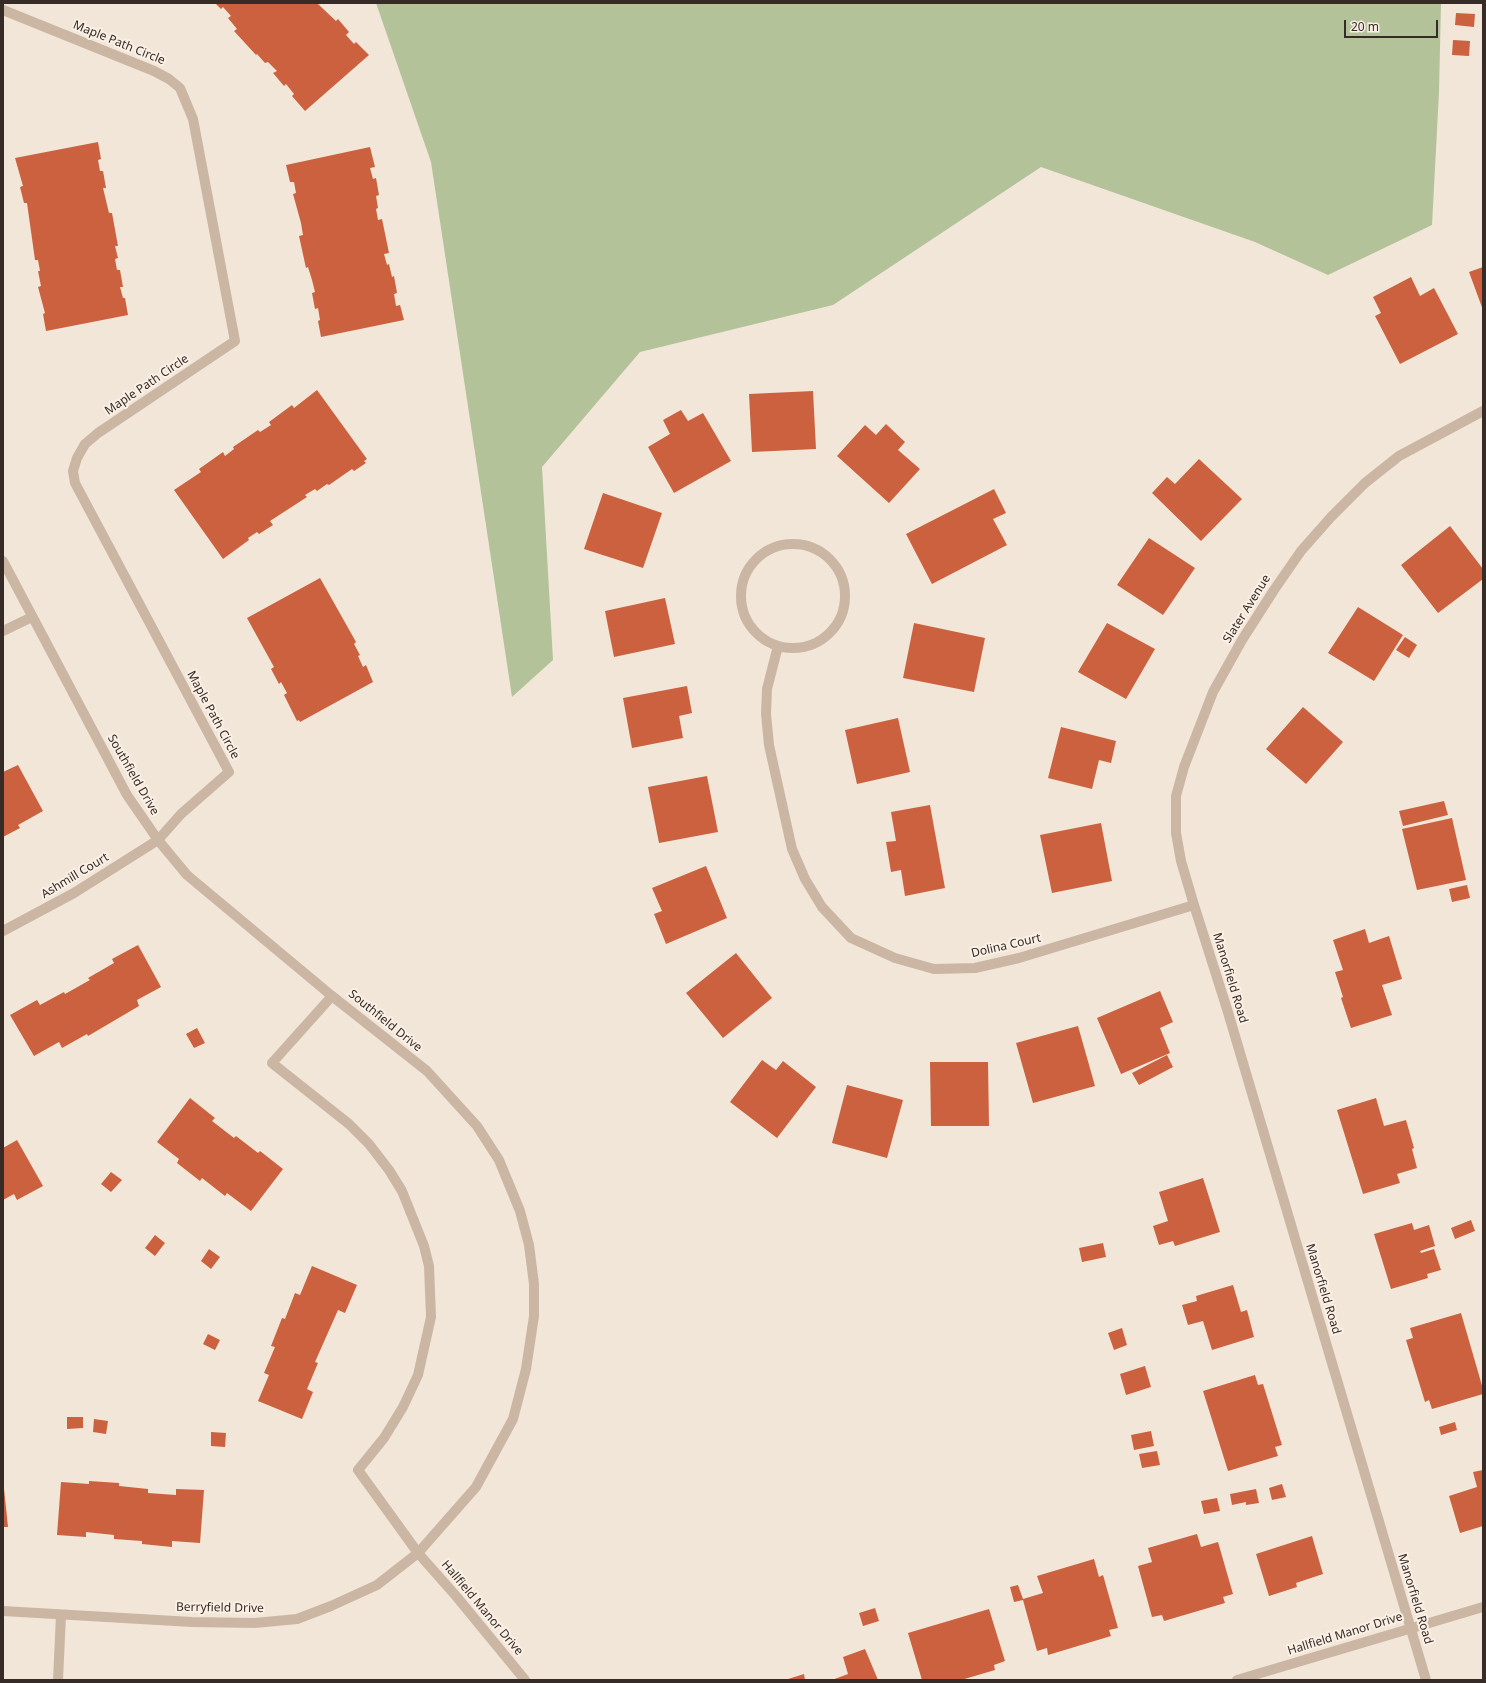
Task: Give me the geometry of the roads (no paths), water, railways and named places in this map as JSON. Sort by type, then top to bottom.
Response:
[{"type":"street","name":"Maple Path Circle","points":[[3,10],[154,72],[169,79],[180,88],[193,119],[234,334],[235,341],[98,433],[85,444],[77,458],[73,471],[75,483],[228,772],[181,814],[158,840]]},
{"type":"street","name":"Slater Avenue","points":[[1194,905],[1181,862],[1176,834],[1176,796],[1184,767],[1213,692],[1242,640],[1301,551],[1331,517],[1365,483],[1399,456],[1483,411]]},
{"type":"street","points":[[797,543],[818,549],[835,563],[845,583],[845,605],[837,625],[821,640],[800,648],[778,646],[759,636],[746,619],[740,597],[744,576],[756,558],[775,546],[797,543]]},
{"type":"street","name":"Southfield Drive","points":[[3,561],[127,795],[158,840],[187,875],[215,900],[332,996],[427,1071],[477,1126],[499,1160],[520,1211],[529,1245],[534,1284],[534,1316],[526,1369],[513,1419],[476,1487],[418,1552]]},
{"type":"street","points":[[3,632],[32,617]]},
{"type":"street","name":"Dolina Court","points":[[778,646],[766,689],[766,714],[769,745],[792,849],[805,879],[819,901],[851,938],[895,958],[934,969],[975,968],[1019,958],[1194,905]]},
{"type":"street","name":"Ashmill Court","points":[[3,931],[74,893],[158,840]]},
{"type":"street","name":"Manorfield Road","points":[[1194,905],[1227,1009],[1426,1680]]},
{"type":"street","name":"Hallfield Manor Drive","points":[[332,996],[272,1064],[349,1124],[369,1144],[390,1170],[402,1191],[424,1246],[429,1266],[431,1317],[418,1375],[404,1407],[384,1438],[358,1470],[418,1552],[456,1596],[521,1678]]},
{"type":"street","name":"Berryfield Drive","points":[[3,1611],[192,1622],[255,1623],[297,1619],[331,1606],[377,1585],[418,1552]]},
{"type":"street","name":"Hallfield Manor Drive","points":[[1236,1680],[1483,1607]]},
{"type":"street","points":[[58,1680],[61,1615]]}]
